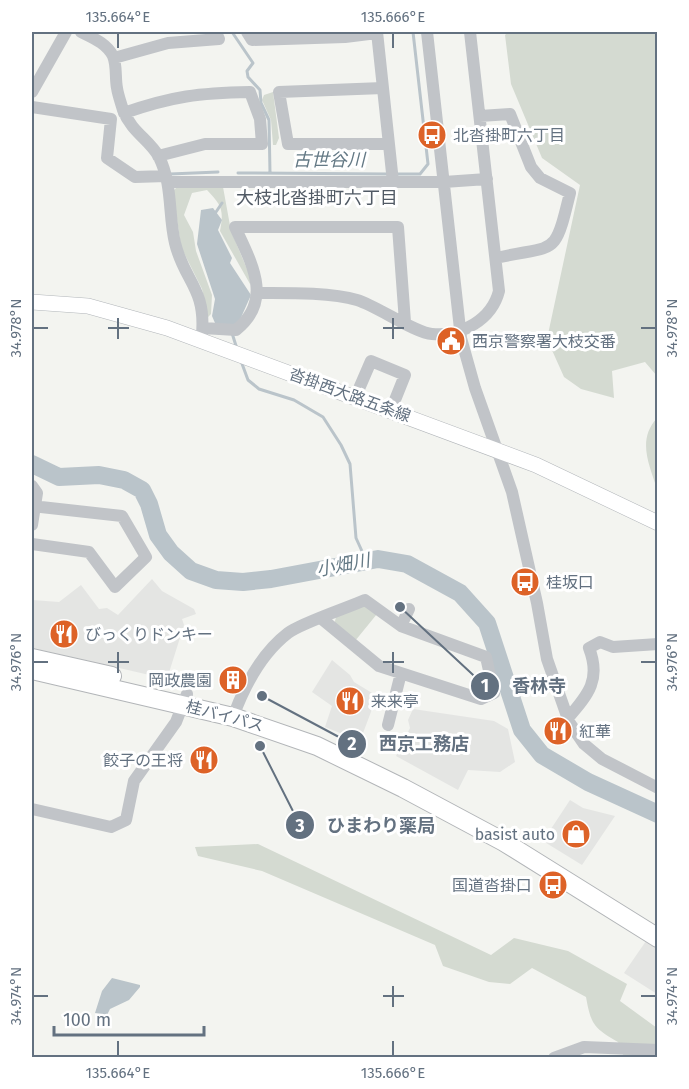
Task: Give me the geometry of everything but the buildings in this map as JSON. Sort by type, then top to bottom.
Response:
[{"type":"highway","name":"桂バイパス","points":[[32,658],[236,711],[321,736],[408,778],[509,832],[657,924]]},
{"type":"highway","name":"桂バイパス","points":[[32,670],[185,699]]},
{"type":"highway","name":"桂バイパス","points":[[236,711],[317,746],[403,788],[504,842],[657,938]]},
{"type":"main road","name":"沓掛西大路五条線","points":[[32,302],[88,306],[167,328],[202,334],[355,398],[498,450],[596,492],[657,523]]},
{"type":"street","points":[[32,92],[66,32]]},
{"type":"street","points":[[81,32],[102,43],[114,58],[117,89],[124,113],[133,130],[158,156],[167,179],[175,242],[182,263],[197,288],[201,302],[202,334],[236,330],[247,321],[252,312],[256,293],[253,267],[235,227],[398,227],[405,322]]},
{"type":"street","points":[[114,58],[168,43],[219,39],[216,32]]},
{"type":"street","points":[[247,32],[252,40],[345,38],[377,32],[392,176]]},
{"type":"street","points":[[427,32],[460,330],[475,388],[498,450],[520,526],[547,659],[568,718],[584,744],[603,759],[657,788]]},
{"type":"street","points":[[256,293],[292,293],[357,300],[432,334],[460,330],[484,320],[496,304],[499,291],[470,32]]},
{"type":"street","points":[[383,88],[279,92],[288,144],[389,144]]},
{"type":"street","points":[[124,113],[167,98],[201,93],[250,92],[260,119],[262,144],[205,144],[158,156]]},
{"type":"street","points":[[32,106],[111,119],[107,158],[135,177],[167,179],[392,176],[444,182],[487,179]]},
{"type":"street","points":[[480,116],[510,114],[531,167],[540,178],[570,193],[558,238],[546,250],[496,258]]},
{"type":"street","points":[[355,398],[371,361],[405,375],[391,410]]},
{"type":"street","points":[[32,486],[37,493],[32,525]]},
{"type":"street","points":[[32,544],[89,552],[115,587],[146,557],[122,516],[33,507]]},
{"type":"street","points":[[236,711],[248,682],[267,654],[289,632],[365,600],[401,626],[486,657],[494,693],[481,699],[379,666],[322,619]]},
{"type":"street","points":[[401,626],[409,609]]},
{"type":"street","points":[[568,718],[596,676],[596,665],[585,643],[600,642],[612,647],[657,644]]},
{"type":"street","points":[[388,725],[401,672]]},
{"type":"street","points":[[32,809],[111,827],[126,820],[134,781],[176,722],[185,699]]},
{"type":"street","points":[[554,1058],[584,1047],[596,1052],[657,1050]]},
{"type":"shaded area","points":[[508,32],[657,32],[657,376],[645,362],[612,371],[614,398],[581,389],[564,377],[547,339],[580,185],[542,158],[511,84],[505,35]]},
{"type":"shaded area","points":[[273,92],[279,138],[276,145],[273,145],[271,120],[262,100],[264,95]]},
{"type":"shaded area","points":[[179,185],[223,187],[231,231],[250,276],[250,284],[220,231],[222,213],[216,200],[207,190],[192,193],[184,215],[193,232],[196,251],[212,295],[211,314],[208,317],[202,289],[181,247],[173,191]]},
{"type":"shaded area","points":[[213,208],[222,220],[218,230],[232,258],[230,263],[251,295],[239,322],[230,326],[215,323],[212,316],[215,299],[197,244],[201,210]]},
{"type":"shaded area","points":[[657,418],[657,489],[648,461],[646,444],[647,435]]},
{"type":"shaded area","points":[[152,579],[162,591],[194,609],[196,614],[182,619],[184,625],[167,679],[32,648],[32,600],[59,602],[81,585],[99,609],[107,608],[118,615]]},
{"type":"shaded area","points":[[358,607],[367,607],[377,614],[355,641],[334,625],[336,617]]},
{"type":"shaded area","name":"来来亭","points":[[332,660],[350,675],[354,682],[377,696],[360,741],[325,727],[332,706],[312,692]]},
{"type":"shaded area","points":[[413,709],[494,721],[508,729],[515,762],[500,772],[468,770],[458,790],[396,756],[410,728],[408,720]]},
{"type":"shaded area","name":"basist auto","points":[[570,800],[583,808],[615,816],[582,865],[543,841]]},
{"type":"shaded area","points":[[258,844],[491,955],[514,938],[568,951],[627,984],[620,1001],[657,1028],[657,1057],[624,1057],[618,1042],[595,1025],[586,997],[532,968],[510,984],[489,982],[443,966],[435,945],[262,871],[198,856],[195,847]]},
{"type":"shaded area","points":[[646,941],[657,949],[657,994],[624,973]]},
{"type":"shaded area","points":[[112,978],[140,985],[140,987],[129,1000],[110,1009],[107,1015],[95,1013],[102,991]]},
{"type":"waterway","points":[[232,32],[253,63],[247,71],[248,77],[260,90],[261,103],[269,120],[270,173]]},
{"type":"waterway","points":[[396,174],[420,174],[428,164],[413,32]]},
{"type":"waterway","points":[[170,174],[218,172]]},
{"type":"waterway","name":"古世谷川","points":[[238,173],[389,174]]},
{"type":"waterway","points":[[216,212],[222,203]]},
{"type":"waterway","points":[[232,333],[237,349]]},
{"type":"waterway","points":[[241,361],[248,380],[259,389],[294,400],[323,417],[341,445],[350,464],[356,538],[366,560]]},
{"type":"waterway","name":"小畑川","points":[[32,464],[59,477],[99,475],[124,480],[142,490],[149,504],[158,535],[171,553],[191,571],[216,580],[243,582],[271,579],[378,559],[407,564],[460,593],[487,623],[522,730],[542,755],[588,782],[658,814]]},
{"type":"place","name":"北沓掛町六丁目","points":[[432,135]]},
{"type":"place","name":"西京警察署大枝交番","points":[[451,341]]},
{"type":"place","name":"桂坂口","points":[[525,582]]},
{"type":"place","name":"香林寺","points":[[400,607]]},
{"type":"place","name":"びっくりドンキー","points":[[64,634]]},
{"type":"place","name":"岡政農園","points":[[233,680]]},
{"type":"place","name":"西京工務店","points":[[262,696]]},
{"type":"place","name":"来来亭","points":[[350,701]]},
{"type":"place","name":"紅華","points":[[558,731]]},
{"type":"place","name":"ひまわり薬局","points":[[260,746]]},
{"type":"place","name":"餃子の王将","points":[[204,760]]},
{"type":"place","name":"basist auto","points":[[576,834]]},
{"type":"place","name":"国道沓掛口","points":[[553,885]]},
{"type":"district","name":"大枝北沓掛町六丁目","points":[[317,198]]}]
